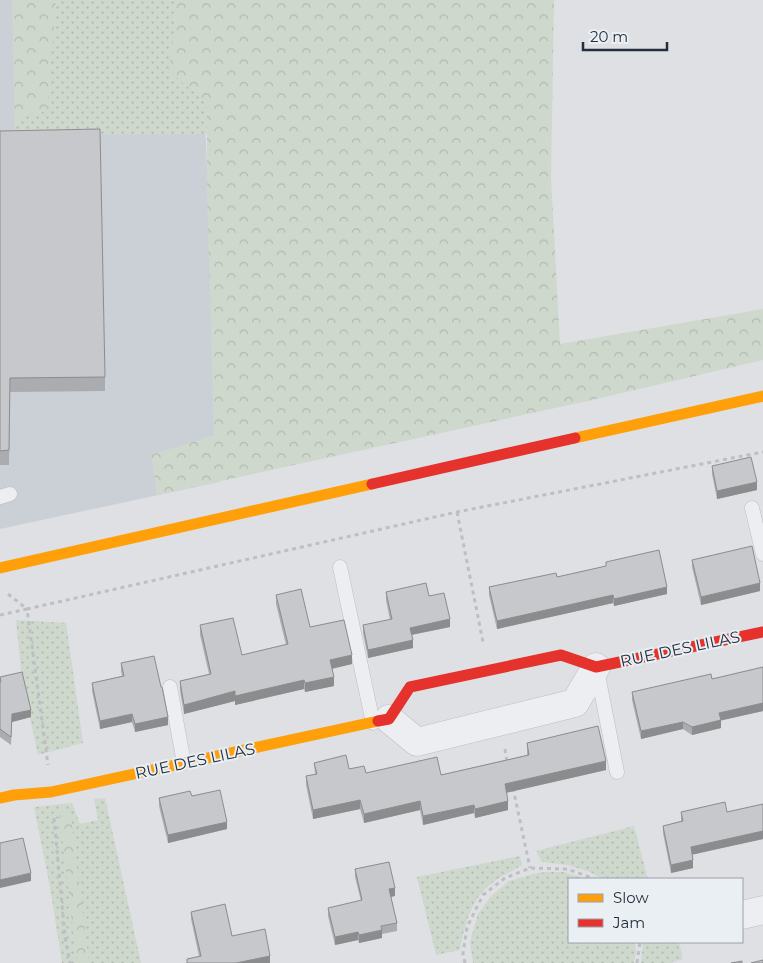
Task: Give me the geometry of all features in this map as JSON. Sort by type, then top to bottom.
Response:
[{"type":"street","points":[[0,568],[763,396]]},
{"type":"street","name":"RUE DES LILAS","points":[[596,667],[763,632]]},
{"type":"street","points":[[561,655],[596,667],[575,703],[417,742],[381,721],[410,686],[561,655]]},
{"type":"street","name":"RUE DES LILAS","points":[[0,798],[51,792],[381,721]]},
{"type":"street","points":[[743,915],[763,910]]},
{"type":"lane","points":[[752,508],[763,554]]},
{"type":"lane","points":[[340,567],[381,721]]},
{"type":"lane","points":[[596,667],[617,772]]},
{"type":"lane","points":[[170,687],[184,764]]},
{"type":"path","points":[[0,615],[457,512],[763,452]]},
{"type":"path","points":[[7,593],[27,609],[51,792],[65,937],[70,963]]},
{"type":"path","points":[[465,963],[463,954],[467,927],[483,895],[504,878],[530,868],[567,869],[592,878]]},
{"type":"path","points":[[637,963],[640,943]]},
{"type":"shaded area","points":[[0,0],[36,0],[202,40],[219,482],[0,529]]},
{"type":"green space","points":[[12,0],[56,0],[47,111],[15,120]]},
{"type":"green space","points":[[56,0],[178,0],[169,71],[207,103],[207,134],[13,135],[15,120],[47,110]]},
{"type":"green space","points":[[178,0],[554,0],[551,178],[560,344],[763,309],[763,360],[592,400],[157,495],[151,455],[214,435],[207,191],[207,103],[169,71]]},
{"type":"green space","points":[[16,620],[66,623],[83,743],[38,755],[22,680]]},
{"type":"green space","points":[[105,798],[141,963],[62,963],[50,887],[34,807],[72,803],[80,824],[98,820],[94,799]]},
{"type":"green space","points":[[70,810],[89,963],[78,963],[75,947],[59,811]]},
{"type":"green space","points":[[634,826],[648,878],[600,878],[590,872],[568,865],[542,862],[536,851]]},
{"type":"green space","points":[[520,856],[522,865],[498,879],[480,894],[470,912],[460,950],[436,955],[417,877]]},
{"type":"green space","points":[[563,872],[584,878],[568,878],[568,943],[635,943],[634,963],[473,963],[470,942],[478,914],[491,896],[509,881],[533,874]]},
{"type":"green space","points":[[643,943],[679,943],[683,959],[670,963],[641,963]]},
{"type":"building","points":[[100,129],[105,377],[10,378],[9,450],[0,451],[0,131]]},
{"type":"building","points":[[751,457],[757,482],[717,491],[712,466]]},
{"type":"building","points":[[752,546],[760,583],[701,597],[692,560]]},
{"type":"building","points":[[659,550],[667,587],[614,599],[613,595],[497,621],[489,587],[556,573],[557,577],[606,566],[606,562]]},
{"type":"building","points":[[426,583],[429,596],[444,593],[450,619],[410,628],[413,640],[368,650],[363,625],[392,619],[386,592]]},
{"type":"building","points":[[301,589],[310,627],[344,620],[352,655],[330,660],[334,677],[305,683],[304,680],[235,696],[235,691],[184,705],[180,681],[211,674],[200,625],[233,618],[242,655],[288,644],[276,595]]},
{"type":"building","points":[[154,656],[168,717],[135,724],[132,714],[100,721],[92,683],[124,676],[121,663]]},
{"type":"building","points":[[763,667],[763,703],[719,713],[721,720],[692,727],[683,722],[641,731],[632,692],[711,674],[712,679]]},
{"type":"building","points":[[22,672],[31,710],[12,714],[11,737],[0,729],[0,677]]},
{"type":"building","points":[[598,726],[606,761],[505,784],[508,801],[475,809],[474,805],[423,816],[420,801],[364,814],[360,800],[313,810],[306,776],[317,774],[314,763],[346,755],[349,769],[364,766],[366,773],[437,757],[441,775],[529,755],[527,743]]},
{"type":"building","points":[[220,790],[227,822],[168,835],[159,798],[190,791],[192,796]]},
{"type":"building","points":[[725,802],[727,812],[763,804],[763,831],[691,847],[693,860],[671,865],[663,826],[683,821],[681,812]]},
{"type":"building","points":[[23,838],[31,873],[0,880],[0,843]]},
{"type":"building","points":[[389,862],[395,888],[389,889],[397,923],[381,926],[382,930],[359,935],[358,932],[335,937],[328,908],[362,900],[355,869]]},
{"type":"building","points":[[225,904],[232,936],[265,929],[270,956],[236,963],[187,963],[187,959],[201,956],[191,912]]},
{"type":"building","points":[[763,960],[763,963],[751,963]]},
{"type":"traffic: slow","points":[[575,438],[763,396]]},
{"type":"traffic: slow","points":[[0,568],[372,484]]},
{"type":"traffic: slow","points":[[0,798],[51,792],[378,721]]},
{"type":"traffic: jam","points":[[372,484],[575,438]]},
{"type":"traffic: jam","points":[[378,721],[389,719],[410,687],[561,655],[596,667],[763,632]]}]
